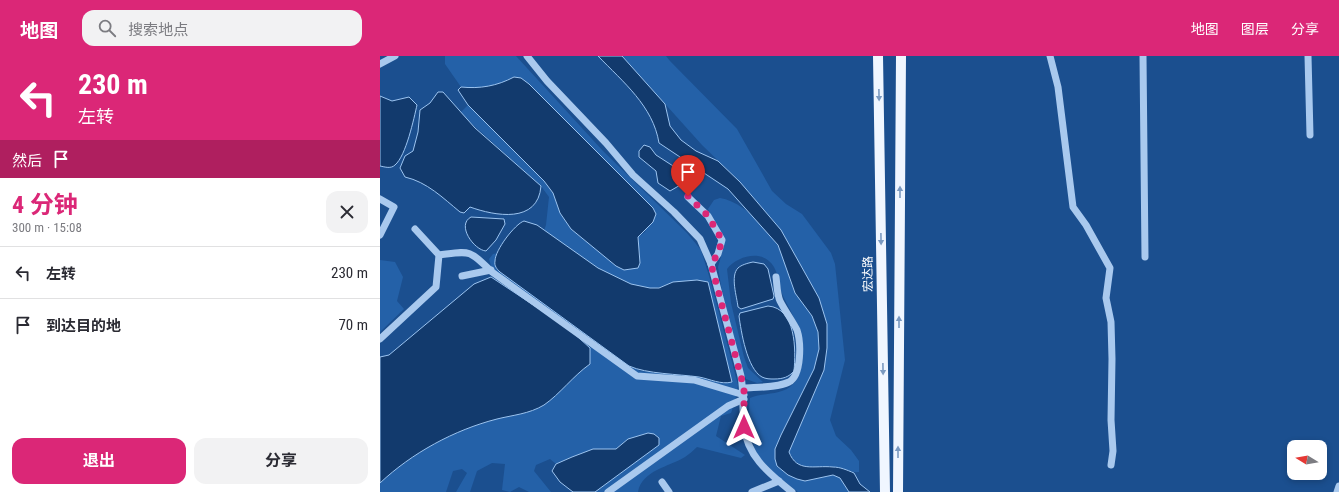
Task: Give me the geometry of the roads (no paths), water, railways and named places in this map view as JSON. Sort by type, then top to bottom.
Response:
[{"type":"main road","name":"宏达路","points":[[878,56],[885,490]]},
{"type":"main road","points":[[898,491],[901,56]]},
{"type":"street","points":[[380,64],[395,56]]},
{"type":"street","points":[[527,56],[547,81],[606,143],[633,175],[674,212],[700,239],[711,264],[744,394],[744,427],[749,446],[762,467],[792,492]]},
{"type":"street","points":[[1050,56],[1058,87],[1072,207],[1086,226],[1110,268],[1106,298],[1111,322],[1111,420],[1113,451],[1111,465]]},
{"type":"street","points":[[1143,56],[1145,257]]},
{"type":"street","points":[[1308,56],[1310,134]]},
{"type":"street","points":[[688,196],[708,216],[722,240],[718,254],[711,264]]},
{"type":"street","points":[[380,199],[394,207],[380,235]]},
{"type":"street","points":[[380,339],[436,288],[439,255],[414,229]]},
{"type":"street","points":[[439,255],[465,252],[474,254],[491,270],[637,376],[694,380],[744,394]]},
{"type":"street","points":[[462,276],[491,270]]},
{"type":"street","points":[[608,492],[688,436],[744,394],[790,382],[795,376],[800,357],[797,332],[779,300],[776,277]]},
{"type":"street","points":[[752,492],[779,481]]},
{"type":"street","points":[[662,482],[669,492]]},
{"type":"street","points":[[1337,492],[1339,486]]}]
